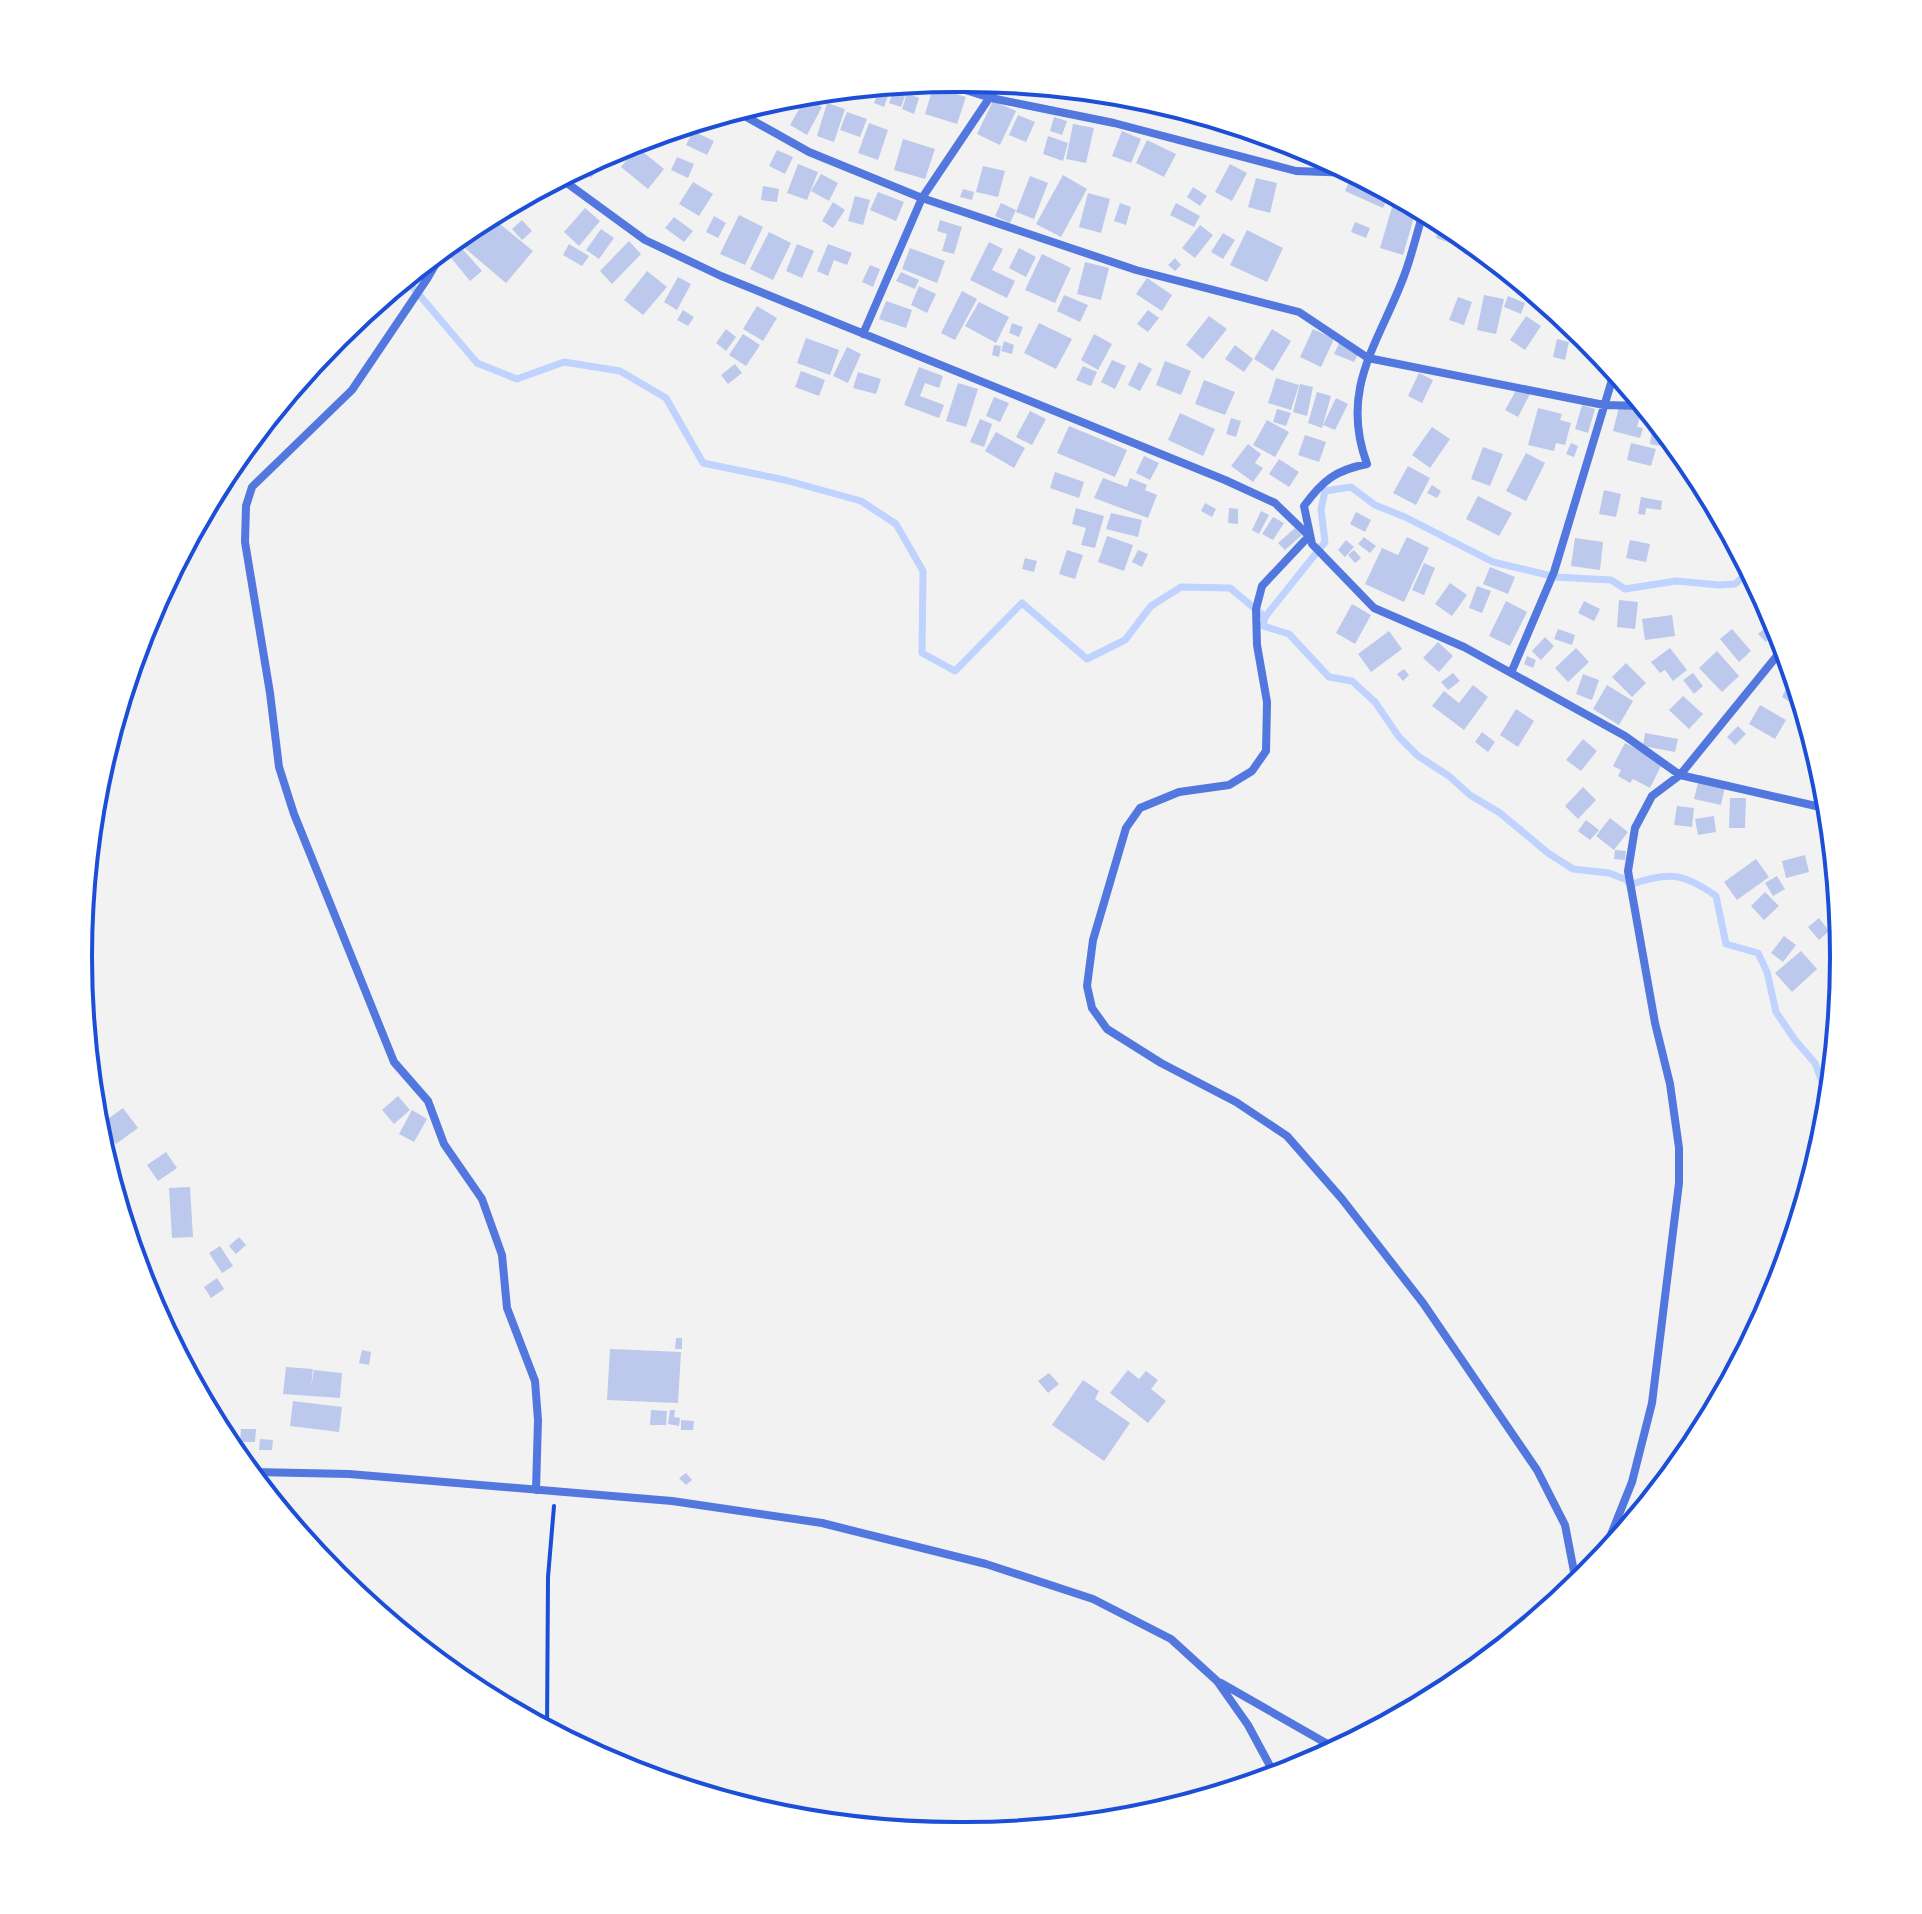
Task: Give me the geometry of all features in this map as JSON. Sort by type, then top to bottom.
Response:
[{"type":"street","points":[[973,93],[1114,123],[1296,171],[1328,172]]},
{"type":"street","points":[[863,334],[922,198],[994,93]]},
{"type":"street","points":[[748,118],[809,152],[922,198],[1136,270],[1299,312],[1368,358],[1604,405],[1631,406]]},
{"type":"street","points":[[568,184],[645,240],[721,276],[1001,387],[1275,503],[1374,608],[1464,647],[1625,736],[1680,775],[1816,806]]},
{"type":"street","points":[[1310,540],[1304,506],[1319,485],[1345,468],[1367,464],[1357,420],[1358,390],[1368,358],[1405,275],[1420,222]]},
{"type":"street","points":[[432,270],[352,390],[252,487],[246,506],[245,542],[279,767],[294,814],[394,1062],[428,1101],[444,1144],[482,1199],[502,1255],[507,1308],[535,1381],[538,1420],[536,1490]]},
{"type":"street","points":[[1511,673],[1554,572],[1611,383]]},
{"type":"street","points":[[1310,540],[1262,586],[1256,609],[1257,645],[1267,702],[1266,751],[1252,771],[1229,785],[1179,792],[1140,808],[1126,828],[1093,940],[1087,986],[1092,1008],[1107,1029],[1161,1063],[1236,1102],[1287,1136],[1342,1199],[1423,1303],[1537,1470],[1565,1525],[1574,1572]]},
{"type":"street","points":[[1615,1527],[1632,1482],[1652,1403],[1679,1183],[1679,1148],[1670,1084],[1655,1023],[1628,871],[1635,828],[1652,796],[1680,775],[1776,657]]},
{"type":"street","points":[[263,1472],[349,1474],[672,1501],[822,1523],[986,1564],[1093,1599],[1171,1639],[1217,1681],[1248,1725],[1270,1766]]},
{"type":"street","points":[[1217,1681],[1326,1743]]},
{"type":"path","points":[[547,1718],[548,1577],[556,1492]]},
{"type":"building","points":[[950,92],[966,97],[957,124],[925,114],[931,93]]},
{"type":"building","points":[[906,94],[901,107],[889,103],[892,95]]},
{"type":"building","points":[[907,94],[919,98],[914,114],[902,109]]},
{"type":"building","points":[[877,96],[888,96],[884,107],[874,103]]},
{"type":"building","points":[[993,101],[1016,111],[1000,145],[977,134]]},
{"type":"building","points":[[827,103],[845,109],[834,142],[817,136]]},
{"type":"building","points":[[817,104],[822,107],[807,135],[790,125],[800,107]]},
{"type":"building","points":[[847,112],[867,119],[860,137],[840,130]]},
{"type":"building","points":[[1018,115],[1035,122],[1026,142],[1009,135]]},
{"type":"building","points":[[1054,117],[1067,121],[1062,135],[1050,131]]},
{"type":"building","points":[[869,123],[888,130],[878,160],[858,153]]},
{"type":"building","points":[[1073,124],[1094,128],[1086,163],[1066,159]]},
{"type":"building","points":[[1122,131],[1141,139],[1131,163],[1112,156]]},
{"type":"building","points":[[696,133],[714,141],[707,155],[686,145],[691,134]]},
{"type":"building","points":[[1048,136],[1068,143],[1063,161],[1043,154]]},
{"type":"building","points":[[903,139],[935,149],[925,179],[894,170]]},
{"type":"building","points":[[1147,140],[1176,154],[1164,177],[1136,163]]},
{"type":"building","points":[[777,150],[793,157],[785,174],[769,166]]},
{"type":"building","points":[[643,152],[664,169],[648,189],[621,167],[629,157]]},
{"type":"building","points":[[677,157],[694,164],[688,178],[671,170]]},
{"type":"building","points":[[798,164],[818,172],[807,200],[787,193]]},
{"type":"building","points":[[1230,164],[1247,173],[1232,201],[1215,192]]},
{"type":"building","points":[[983,166],[1005,171],[998,197],[976,192]]},
{"type":"building","points":[[821,174],[838,183],[829,201],[811,191]]},
{"type":"building","points":[[1063,175],[1087,189],[1061,237],[1036,224]]},
{"type":"building","points":[[1030,176],[1048,183],[1034,219],[1016,212]]},
{"type":"building","points":[[1256,178],[1277,183],[1270,213],[1248,207]]},
{"type":"building","points":[[693,182],[713,194],[699,216],[679,204]]},
{"type":"building","points":[[1349,182],[1386,201],[1383,208],[1345,191]]},
{"type":"building","points":[[763,186],[779,189],[777,202],[761,200]]},
{"type":"building","points":[[1193,187],[1207,196],[1200,206],[1187,197]]},
{"type":"building","points":[[963,189],[974,192],[972,200],[960,197]]},
{"type":"building","points":[[878,192],[904,202],[896,221],[870,210]]},
{"type":"building","points":[[1088,193],[1110,199],[1101,233],[1079,227]]},
{"type":"building","points":[[855,196],[870,200],[863,225],[848,221]]},
{"type":"building","points":[[833,202],[845,210],[833,228],[822,221]]},
{"type":"building","points":[[1001,203],[1016,210],[1010,223],[995,216]]},
{"type":"building","points":[[1120,203],[1131,207],[1126,225],[1114,221]]},
{"type":"building","points":[[1176,203],[1200,216],[1194,227],[1170,215]]},
{"type":"building","points":[[1393,205],[1414,218],[1403,255],[1380,248]]},
{"type":"building","points":[[585,208],[600,221],[579,246],[564,232]]},
{"type":"building","points":[[739,215],[763,227],[745,265],[720,254]]},
{"type":"building","points":[[714,216],[726,223],[718,238],[706,232]]},
{"type":"building","points":[[674,217],[693,231],[684,242],[665,228]]},
{"type":"building","points":[[522,220],[532,231],[522,240],[512,229]]},
{"type":"building","points":[[940,220],[962,227],[954,254],[942,251],[947,234],[937,231]]},
{"type":"building","points":[[1355,222],[1370,228],[1366,238],[1351,232]]},
{"type":"building","points":[[499,223],[533,251],[506,283],[464,247]]},
{"type":"building","points":[[1200,225],[1213,235],[1195,258],[1182,248]]},
{"type":"building","points":[[601,229],[614,238],[599,259],[586,250]]},
{"type":"building","points":[[1247,230],[1283,248],[1267,282],[1230,265]]},
{"type":"building","points":[[769,232],[791,243],[773,280],[750,269]]},
{"type":"building","points":[[1223,233],[1235,240],[1223,259],[1211,252]]},
{"type":"building","points":[[1438,233],[1456,245],[1436,238]]},
{"type":"building","points":[[629,241],[641,254],[612,284],[600,271]]},
{"type":"building","points":[[989,242],[1003,249],[992,270],[1015,281],[1007,298],[970,280]]},
{"type":"building","points":[[569,244],[589,256],[582,266],[563,255]]},
{"type":"building","points":[[797,244],[814,251],[802,278],[786,271]]},
{"type":"building","points":[[828,244],[852,253],[847,265],[834,260],[828,276],[817,271]]},
{"type":"building","points":[[462,248],[482,271],[470,281],[450,257]]},
{"type":"building","points":[[910,248],[945,261],[937,283],[902,269]]},
{"type":"building","points":[[1019,248],[1036,257],[1026,277],[1009,268]]},
{"type":"building","points":[[1042,254],[1071,268],[1055,303],[1025,290]]},
{"type":"building","points":[[1175,258],[1181,265],[1175,271],[1168,265]]},
{"type":"building","points":[[1085,262],[1109,268],[1101,300],[1077,294]]},
{"type":"building","points":[[870,265],[880,269],[873,287],[862,282]]},
{"type":"building","points":[[647,271],[667,287],[643,315],[624,300]]},
{"type":"building","points":[[901,272],[919,280],[915,289],[896,281]]},
{"type":"building","points":[[678,277],[691,284],[677,310],[664,302]]},
{"type":"building","points":[[1147,278],[1172,295],[1162,311],[1136,294]]},
{"type":"building","points":[[919,286],[936,294],[927,313],[911,305]]},
{"type":"building","points":[[962,291],[977,299],[955,340],[941,333]]},
{"type":"building","points":[[1064,295],[1088,305],[1080,322],[1057,311]]},
{"type":"building","points":[[1484,295],[1504,299],[1496,334],[1477,330]]},
{"type":"building","points":[[1508,296],[1525,303],[1521,314],[1504,307]]},
{"type":"building","points":[[1458,297],[1472,302],[1464,325],[1449,320]]},
{"type":"building","points":[[886,301],[912,310],[906,328],[879,319]]},
{"type":"building","points":[[979,302],[1009,317],[996,343],[965,326]]},
{"type":"building","points":[[757,306],[777,318],[763,341],[743,329]]},
{"type":"building","points":[[683,310],[694,317],[688,326],[677,320]]},
{"type":"building","points":[[1148,310],[1159,318],[1148,332],[1137,324]]},
{"type":"building","points":[[1209,316],[1227,329],[1203,359],[1186,345]]},
{"type":"building","points":[[1526,316],[1541,326],[1525,350],[1510,340]]},
{"type":"building","points":[[1012,323],[1023,327],[1019,337],[1009,333]]},
{"type":"building","points":[[1039,323],[1072,339],[1056,369],[1024,353]]},
{"type":"building","points":[[726,329],[736,337],[726,351],[716,343]]},
{"type":"building","points":[[1272,329],[1291,341],[1273,371],[1254,359]]},
{"type":"building","points":[[1313,329],[1334,339],[1321,367],[1300,357]]},
{"type":"building","points":[[743,334],[760,345],[746,366],[729,355]]},
{"type":"building","points":[[1094,334],[1112,344],[1098,370],[1081,360]]},
{"type":"building","points":[[806,338],[839,350],[830,375],[797,363]]},
{"type":"building","points":[[1557,339],[1569,342],[1565,360],[1553,357]]},
{"type":"building","points":[[1004,341],[1014,345],[1012,354],[1001,351]]},
{"type":"building","points":[[1340,341],[1360,350],[1354,362],[1334,354]]},
{"type":"building","points":[[994,345],[1001,346],[999,357],[992,355]]},
{"type":"building","points":[[1235,345],[1253,359],[1244,372],[1225,359]]},
{"type":"building","points":[[847,347],[861,354],[848,383],[833,376]]},
{"type":"building","points":[[1112,360],[1126,366],[1115,389],[1101,382]]},
{"type":"building","points":[[1165,361],[1191,371],[1181,395],[1156,385]]},
{"type":"building","points":[[1139,362],[1152,369],[1140,391],[1128,385]]},
{"type":"building","points":[[735,364],[742,373],[728,384],[721,375]]},
{"type":"building","points":[[1083,366],[1097,372],[1091,386],[1076,380]]},
{"type":"building","points":[[919,367],[943,376],[939,388],[925,383],[920,396],[944,405],[939,418],[904,405]]},
{"type":"building","points":[[801,371],[825,380],[819,396],[795,387]]},
{"type":"building","points":[[858,372],[881,379],[876,394],[853,388]]},
{"type":"building","points":[[1419,373],[1433,380],[1422,403],[1408,396]]},
{"type":"building","points":[[1276,378],[1299,385],[1291,410],[1268,403]]},
{"type":"building","points":[[1204,380],[1235,392],[1225,415],[1195,404]]},
{"type":"building","points":[[958,383],[978,389],[966,427],[946,421]]},
{"type":"building","points":[[1300,384],[1313,387],[1307,416],[1293,412]]},
{"type":"building","points":[[1518,387],[1530,394],[1518,417],[1505,410]]},
{"type":"building","points":[[1317,392],[1331,396],[1322,428],[1308,423]]},
{"type":"building","points":[[994,397],[1009,403],[1000,422],[986,416]]},
{"type":"building","points":[[1336,398],[1348,404],[1335,430],[1323,425]]},
{"type":"building","points":[[1620,403],[1631,406],[1640,417],[1637,427],[1643,428],[1640,438],[1613,431]]},
{"type":"building","points":[[1582,405],[1595,409],[1588,433],[1575,429]]},
{"type":"building","points":[[1538,408],[1562,414],[1560,420],[1571,423],[1565,445],[1556,443],[1554,451],[1528,445]]},
{"type":"building","points":[[1277,409],[1291,413],[1286,426],[1273,422]]},
{"type":"building","points":[[1030,411],[1046,419],[1032,445],[1016,437]]},
{"type":"building","points":[[1180,413],[1215,429],[1203,456],[1168,440]]},
{"type":"building","points":[[1231,418],[1241,421],[1236,437],[1226,434]]},
{"type":"building","points":[[980,419],[992,424],[984,447],[970,442]]},
{"type":"building","points":[[1267,420],[1289,432],[1275,457],[1253,445]]},
{"type":"building","points":[[1069,426],[1127,450],[1115,477],[1057,453]]},
{"type":"building","points":[[1432,427],[1450,439],[1430,468],[1412,455]]},
{"type":"building","points":[[1652,431],[1663,446],[1650,444]]},
{"type":"building","points":[[996,432],[1025,448],[1014,468],[985,451]]},
{"type":"building","points":[[1305,435],[1326,442],[1319,462],[1298,455]]},
{"type":"building","points":[[1571,443],[1578,446],[1574,457],[1566,454]]},
{"type":"building","points":[[1631,443],[1656,449],[1651,466],[1627,460]]},
{"type":"building","points":[[1248,444],[1261,454],[1255,463],[1263,468],[1253,482],[1231,466]]},
{"type":"building","points":[[1483,447],[1503,454],[1490,486],[1471,479]]},
{"type":"building","points":[[1526,453],[1545,463],[1526,501],[1506,491]]},
{"type":"building","points":[[1144,456],[1159,463],[1150,480],[1136,473]]},
{"type":"building","points":[[1279,459],[1299,472],[1289,487],[1269,474]]},
{"type":"building","points":[[1408,466],[1430,478],[1416,505],[1393,493]]},
{"type":"building","points":[[1055,472],[1084,482],[1079,498],[1050,488]]},
{"type":"building","points":[[1103,478],[1127,487],[1130,478],[1147,485],[1145,490],[1157,495],[1148,518],[1094,498]]},
{"type":"building","points":[[1432,485],[1441,491],[1437,498],[1427,493]]},
{"type":"building","points":[[1604,490],[1621,494],[1616,517],[1599,514]]},
{"type":"building","points":[[1478,496],[1512,513],[1499,536],[1466,519]]},
{"type":"building","points":[[1641,497],[1662,501],[1661,510],[1646,508],[1645,515],[1638,514]]},
{"type":"building","points":[[1205,503],[1216,509],[1212,517],[1201,511]]},
{"type":"building","points":[[1076,508],[1104,516],[1095,548],[1081,545],[1086,528],[1072,524]]},
{"type":"building","points":[[1229,508],[1238,509],[1238,524],[1228,523]]},
{"type":"building","points":[[1261,511],[1269,515],[1259,534],[1252,530]]},
{"type":"building","points":[[1356,512],[1371,520],[1365,532],[1350,524]]},
{"type":"building","points":[[1111,513],[1142,520],[1138,537],[1106,529]]},
{"type":"building","points":[[1273,517],[1284,523],[1273,540],[1262,534]]},
{"type":"building","points":[[1295,528],[1302,535],[1285,550],[1278,543]]},
{"type":"building","points":[[1107,536],[1133,545],[1124,571],[1098,562]]},
{"type":"building","points":[[1364,537],[1376,546],[1370,553],[1358,544]]},
{"type":"building","points":[[1407,537],[1429,548],[1404,602],[1365,584],[1382,548],[1398,555]]},
{"type":"building","points":[[1575,538],[1603,542],[1600,570],[1571,566]]},
{"type":"building","points":[[1346,540],[1354,547],[1345,557],[1338,550]]},
{"type":"building","points":[[1630,540],[1650,544],[1646,562],[1626,558]]},
{"type":"building","points":[[1067,550],[1083,555],[1075,579],[1059,574]]},
{"type":"building","points":[[1138,550],[1148,554],[1142,567],[1132,562]]},
{"type":"building","points":[[1354,550],[1361,558],[1355,563],[1348,555]]},
{"type":"building","points":[[1025,558],[1037,561],[1034,572],[1022,569]]},
{"type":"building","points":[[1424,563],[1435,568],[1424,595],[1412,590]]},
{"type":"building","points":[[1490,567],[1515,577],[1508,594],[1483,584]]},
{"type":"building","points":[[1450,583],[1467,595],[1452,616],[1435,604]]},
{"type":"building","points":[[1477,586],[1491,591],[1482,613],[1469,608]]},
{"type":"building","points":[[1619,600],[1638,602],[1635,629],[1617,627]]},
{"type":"building","points":[[1506,601],[1527,612],[1510,646],[1489,636]]},
{"type":"building","points":[[1584,601],[1600,609],[1594,621],[1578,613]]},
{"type":"building","points":[[1352,604],[1371,615],[1355,644],[1336,633]]},
{"type":"building","points":[[1672,615],[1675,636],[1645,640],[1642,619]]},
{"type":"building","points":[[1765,628],[1769,639],[1766,642],[1758,634]]},
{"type":"building","points":[[1558,629],[1575,635],[1572,645],[1554,639]]},
{"type":"building","points":[[1732,629],[1751,651],[1739,662],[1720,639]]},
{"type":"building","points":[[1389,631],[1402,649],[1371,672],[1358,654]]},
{"type":"building","points":[[1545,637],[1554,646],[1541,660],[1532,651]]},
{"type":"building","points":[[1438,642],[1453,656],[1439,672],[1423,658]]},
{"type":"building","points":[[1576,648],[1589,662],[1568,682],[1555,668]]},
{"type":"building","points":[[1670,648],[1687,670],[1673,681],[1665,670],[1660,673],[1651,662]]},
{"type":"building","points":[[1717,651],[1739,676],[1722,692],[1699,668]]},
{"type":"building","points":[[1527,656],[1536,660],[1533,668],[1524,664]]},
{"type":"building","points":[[1626,663],[1646,683],[1632,697],[1612,677]]},
{"type":"building","points":[[1404,669],[1409,675],[1403,681],[1397,674]]},
{"type":"building","points":[[1453,673],[1460,681],[1448,690],[1441,682]]},
{"type":"building","points":[[1693,673],[1703,686],[1694,694],[1683,680]]},
{"type":"building","points":[[1583,674],[1599,680],[1592,700],[1576,694]]},
{"type":"building","points":[[1473,685],[1488,697],[1464,730],[1432,706],[1444,691],[1459,703]]},
{"type":"building","points":[[1607,685],[1633,701],[1619,725],[1593,709]]},
{"type":"building","points":[[1787,688],[1791,703],[1782,697]]},
{"type":"building","points":[[1683,696],[1703,714],[1689,729],[1669,710]]},
{"type":"building","points":[[1760,705],[1786,720],[1775,739],[1749,724]]},
{"type":"building","points":[[1516,709],[1534,721],[1518,747],[1500,735]]},
{"type":"building","points":[[1738,726],[1746,734],[1735,745],[1727,737]]},
{"type":"building","points":[[1482,732],[1495,742],[1488,752],[1475,742]]},
{"type":"building","points":[[1645,733],[1678,739],[1675,752],[1643,746]]},
{"type":"building","points":[[1583,739],[1597,751],[1581,771],[1566,760]]},
{"type":"building","points":[[1625,743],[1663,762],[1650,788],[1633,779],[1630,783],[1618,776],[1621,770],[1613,766]]},
{"type":"building","points":[[1700,775],[1726,782],[1721,805],[1694,799]]},
{"type":"building","points":[[1583,787],[1596,800],[1578,819],[1565,806]]},
{"type":"building","points":[[1730,798],[1746,798],[1745,828],[1729,828]]},
{"type":"building","points":[[1677,806],[1694,808],[1692,827],[1674,825]]},
{"type":"building","points":[[1714,816],[1716,832],[1698,835],[1695,819]]},
{"type":"building","points":[[1610,818],[1628,832],[1614,850],[1596,836]]},
{"type":"building","points":[[1586,820],[1599,830],[1590,840],[1578,831]]},
{"type":"building","points":[[1615,850],[1626,851],[1625,860],[1614,859]]},
{"type":"building","points":[[1805,855],[1809,872],[1786,878],[1782,861]]},
{"type":"building","points":[[1756,859],[1769,877],[1737,900],[1724,882]]},
{"type":"building","points":[[1777,876],[1785,889],[1773,896],[1765,883]]},
{"type":"building","points":[[1765,892],[1779,906],[1764,920],[1751,906]]},
{"type":"building","points":[[1819,918],[1829,931],[1819,940],[1808,927]]},
{"type":"building","points":[[1784,936],[1796,945],[1783,962],[1771,953]]},
{"type":"building","points":[[1801,951],[1817,969],[1792,992],[1775,973]]},
{"type":"building","points":[[398,1096],[410,1110],[394,1124],[382,1110]]},
{"type":"building","points":[[123,1108],[138,1128],[116,1144],[108,1119]]},
{"type":"building","points":[[412,1110],[427,1119],[414,1142],[399,1134]]},
{"type":"building","points":[[166,1152],[177,1168],[158,1181],[147,1165]]},
{"type":"building","points":[[190,1187],[193,1237],[172,1238],[169,1188]]},
{"type":"building","points":[[239,1237],[246,1245],[236,1254],[229,1246]]},
{"type":"building","points":[[220,1246],[233,1266],[222,1273],[209,1253]]},
{"type":"building","points":[[217,1278],[224,1289],[211,1298],[204,1287]]},
{"type":"building","points":[[676,1338],[682,1338],[682,1349],[675,1349]]},
{"type":"building","points":[[610,1349],[681,1352],[678,1403],[607,1400]]},
{"type":"building","points":[[362,1350],[371,1352],[369,1365],[359,1363]]},
{"type":"building","points":[[286,1367],[313,1369],[311,1387],[314,1370],[342,1373],[340,1398],[283,1394]]},
{"type":"building","points":[[1128,1370],[1139,1379],[1146,1371],[1158,1380],[1151,1389],[1166,1401],[1148,1423],[1110,1393]]},
{"type":"building","points":[[1049,1373],[1059,1384],[1048,1393],[1038,1381]]},
{"type":"building","points":[[1083,1380],[1099,1391],[1095,1399],[1130,1423],[1104,1461],[1052,1425]]},
{"type":"building","points":[[293,1401],[342,1407],[339,1432],[290,1426]]},
{"type":"building","points":[[651,1410],[667,1411],[666,1425],[650,1425]]},
{"type":"building","points":[[670,1410],[675,1410],[674,1417],[680,1418],[679,1426],[668,1424]]},
{"type":"building","points":[[681,1420],[694,1421],[693,1430],[681,1430]]},
{"type":"building","points":[[241,1429],[256,1429],[255,1442],[240,1441]]},
{"type":"building","points":[[260,1439],[273,1440],[272,1450],[259,1450]]},
{"type":"building","points":[[686,1473],[692,1480],[686,1485],[679,1478]]},
{"type":"waterway","points":[[412,286],[477,363],[517,379],[564,362],[620,371],[666,398],[703,463],[785,480],[861,501],[896,524],[923,571],[922,653],[955,671],[1022,603],[1087,659],[1125,640],[1151,606],[1181,587],[1230,588],[1265,617]]},
{"type":"waterway","points":[[1265,617],[1325,542],[1321,509],[1325,491],[1351,487],[1375,505],[1493,562],[1556,577],[1611,580],[1625,589],[1676,581],[1735,584],[1742,577]]},
{"type":"waterway","points":[[1265,617],[1263,626],[1289,634],[1329,677],[1352,681],[1375,702],[1399,737],[1418,756],[1573,869],[1609,873],[1627,880],[1630,885],[1665,876],[1675,877],[1694,883],[1716,896],[1726,944],[1758,953],[1767,972],[1776,1012],[1815,1063],[1821,1080]]}]
